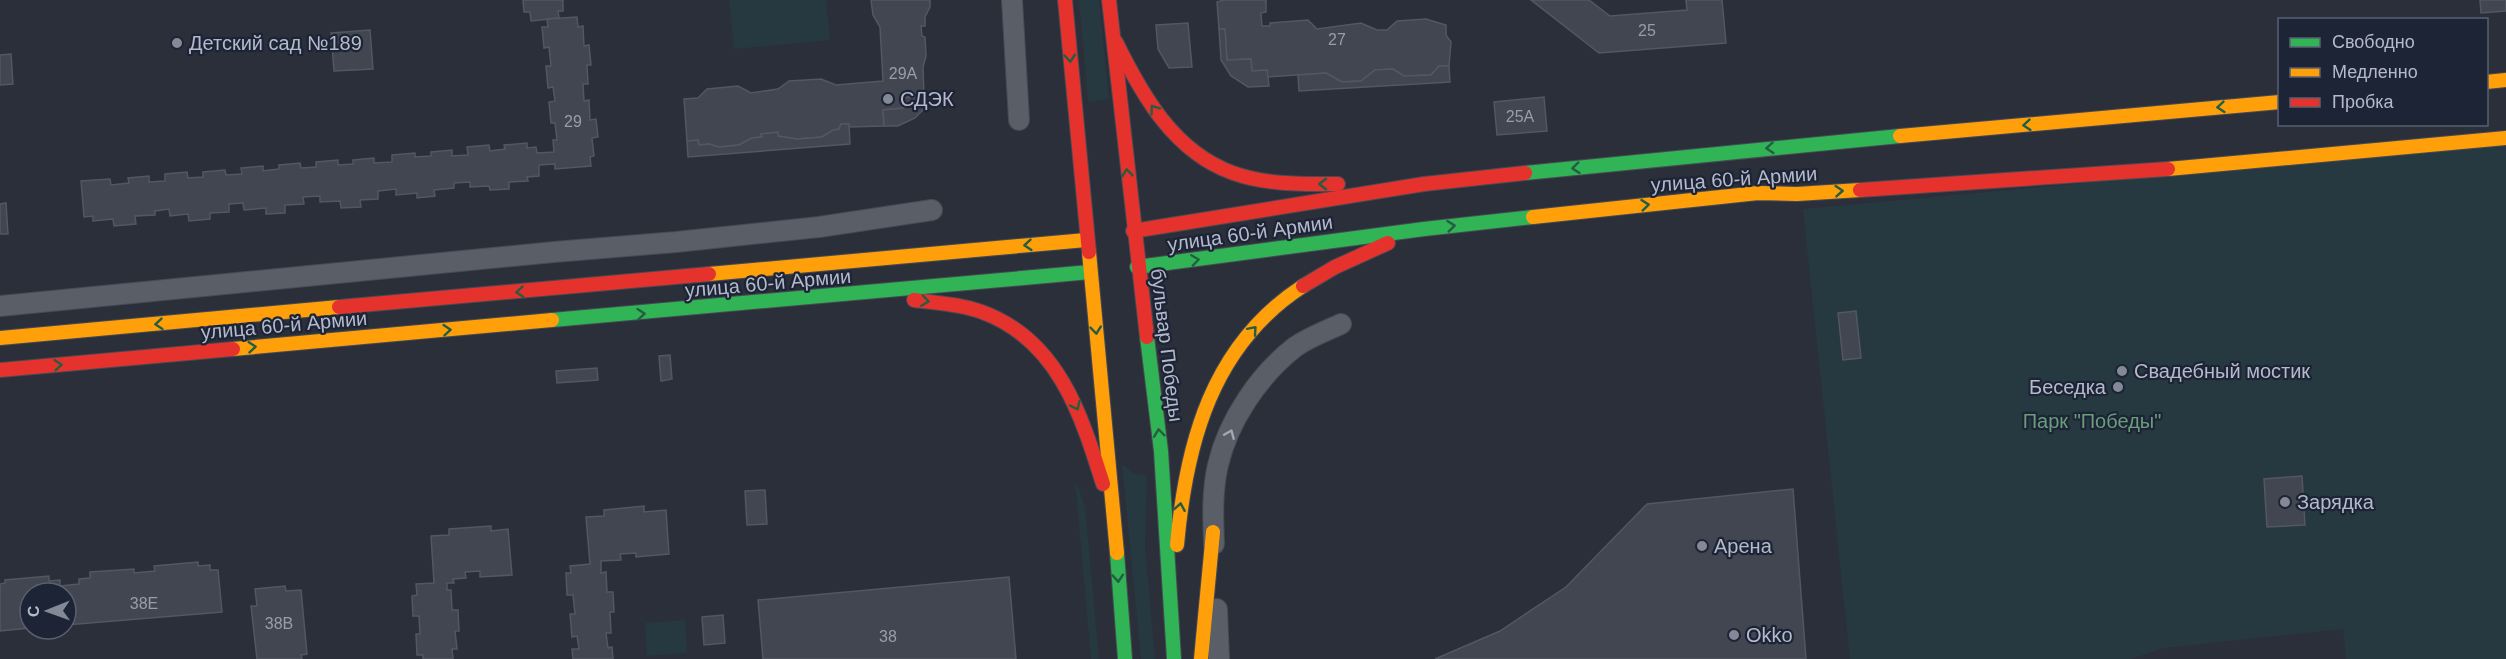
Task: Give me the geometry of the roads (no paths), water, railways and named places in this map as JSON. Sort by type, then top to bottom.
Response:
[{"type":"main road","points":[[1065,0],[1096,271],[1125,659]]},
{"type":"main road","name":"бульвар Победы","points":[[1109,0],[1131,268],[1161,451],[1174,659]]},
{"type":"main road","points":[[1112,28],[1130,70],[1153,108],[1190,151],[1213,164],[1234,174],[1257,180],[1290,184],[1424,184]]},
{"type":"main road","points":[[2488,82],[2506,80]]},
{"type":"main road","name":"улица 60-й Армии","points":[[1127,232],[1424,184],[1754,149],[2278,102]]},
{"type":"main road","name":"улица 60-й Армии","points":[[1131,268],[1424,229],[1758,194],[1797,194],[2121,173],[2506,138]]},
{"type":"main road","points":[[1171,628],[1179,515],[1192,443],[1203,409],[1219,376],[1263,318],[1288,296],[1355,257],[1424,229]]},
{"type":"main road","name":"улица 60-й Армии","points":[[0,370],[1092,239]]},
{"type":"main road","name":"улица 60-й Армии","points":[[0,338],[560,304],[867,293],[1096,271]]},
{"type":"main road","points":[[867,293],[959,306],[981,312],[1004,321],[1034,343],[1062,376],[1082,417],[1114,520]]},
{"type":"main road","points":[[1201,659],[1213,532]]},
{"type":"street","points":[[1012,0],[1019,120]]},
{"type":"street","points":[[1112,28],[1118,0]]},
{"type":"street","points":[[0,306],[688,241],[819,227],[932,210]]},
{"type":"street","points":[[1219,659],[1213,532],[1214,501],[1218,465],[1230,431],[1248,397],[1271,369],[1296,346],[1341,324]]},
{"type":"place","name":"Детский сад №189","points":[[177,43]]},
{"type":"place","name":"СДЭК","points":[[888,99]]},
{"type":"place","name":"Свадебный мостик","points":[[2122,371]]},
{"type":"place","name":"Беседка","points":[[2118,387]]},
{"type":"place","name":"Зарядка","points":[[2285,502]]},
{"type":"place","name":"Арена","points":[[1702,546]]},
{"type":"place","name":"Okko","points":[[1734,635]]},
{"type":"park label","name":"Парк \"Победы\"","points":[[2092,421]]}]
